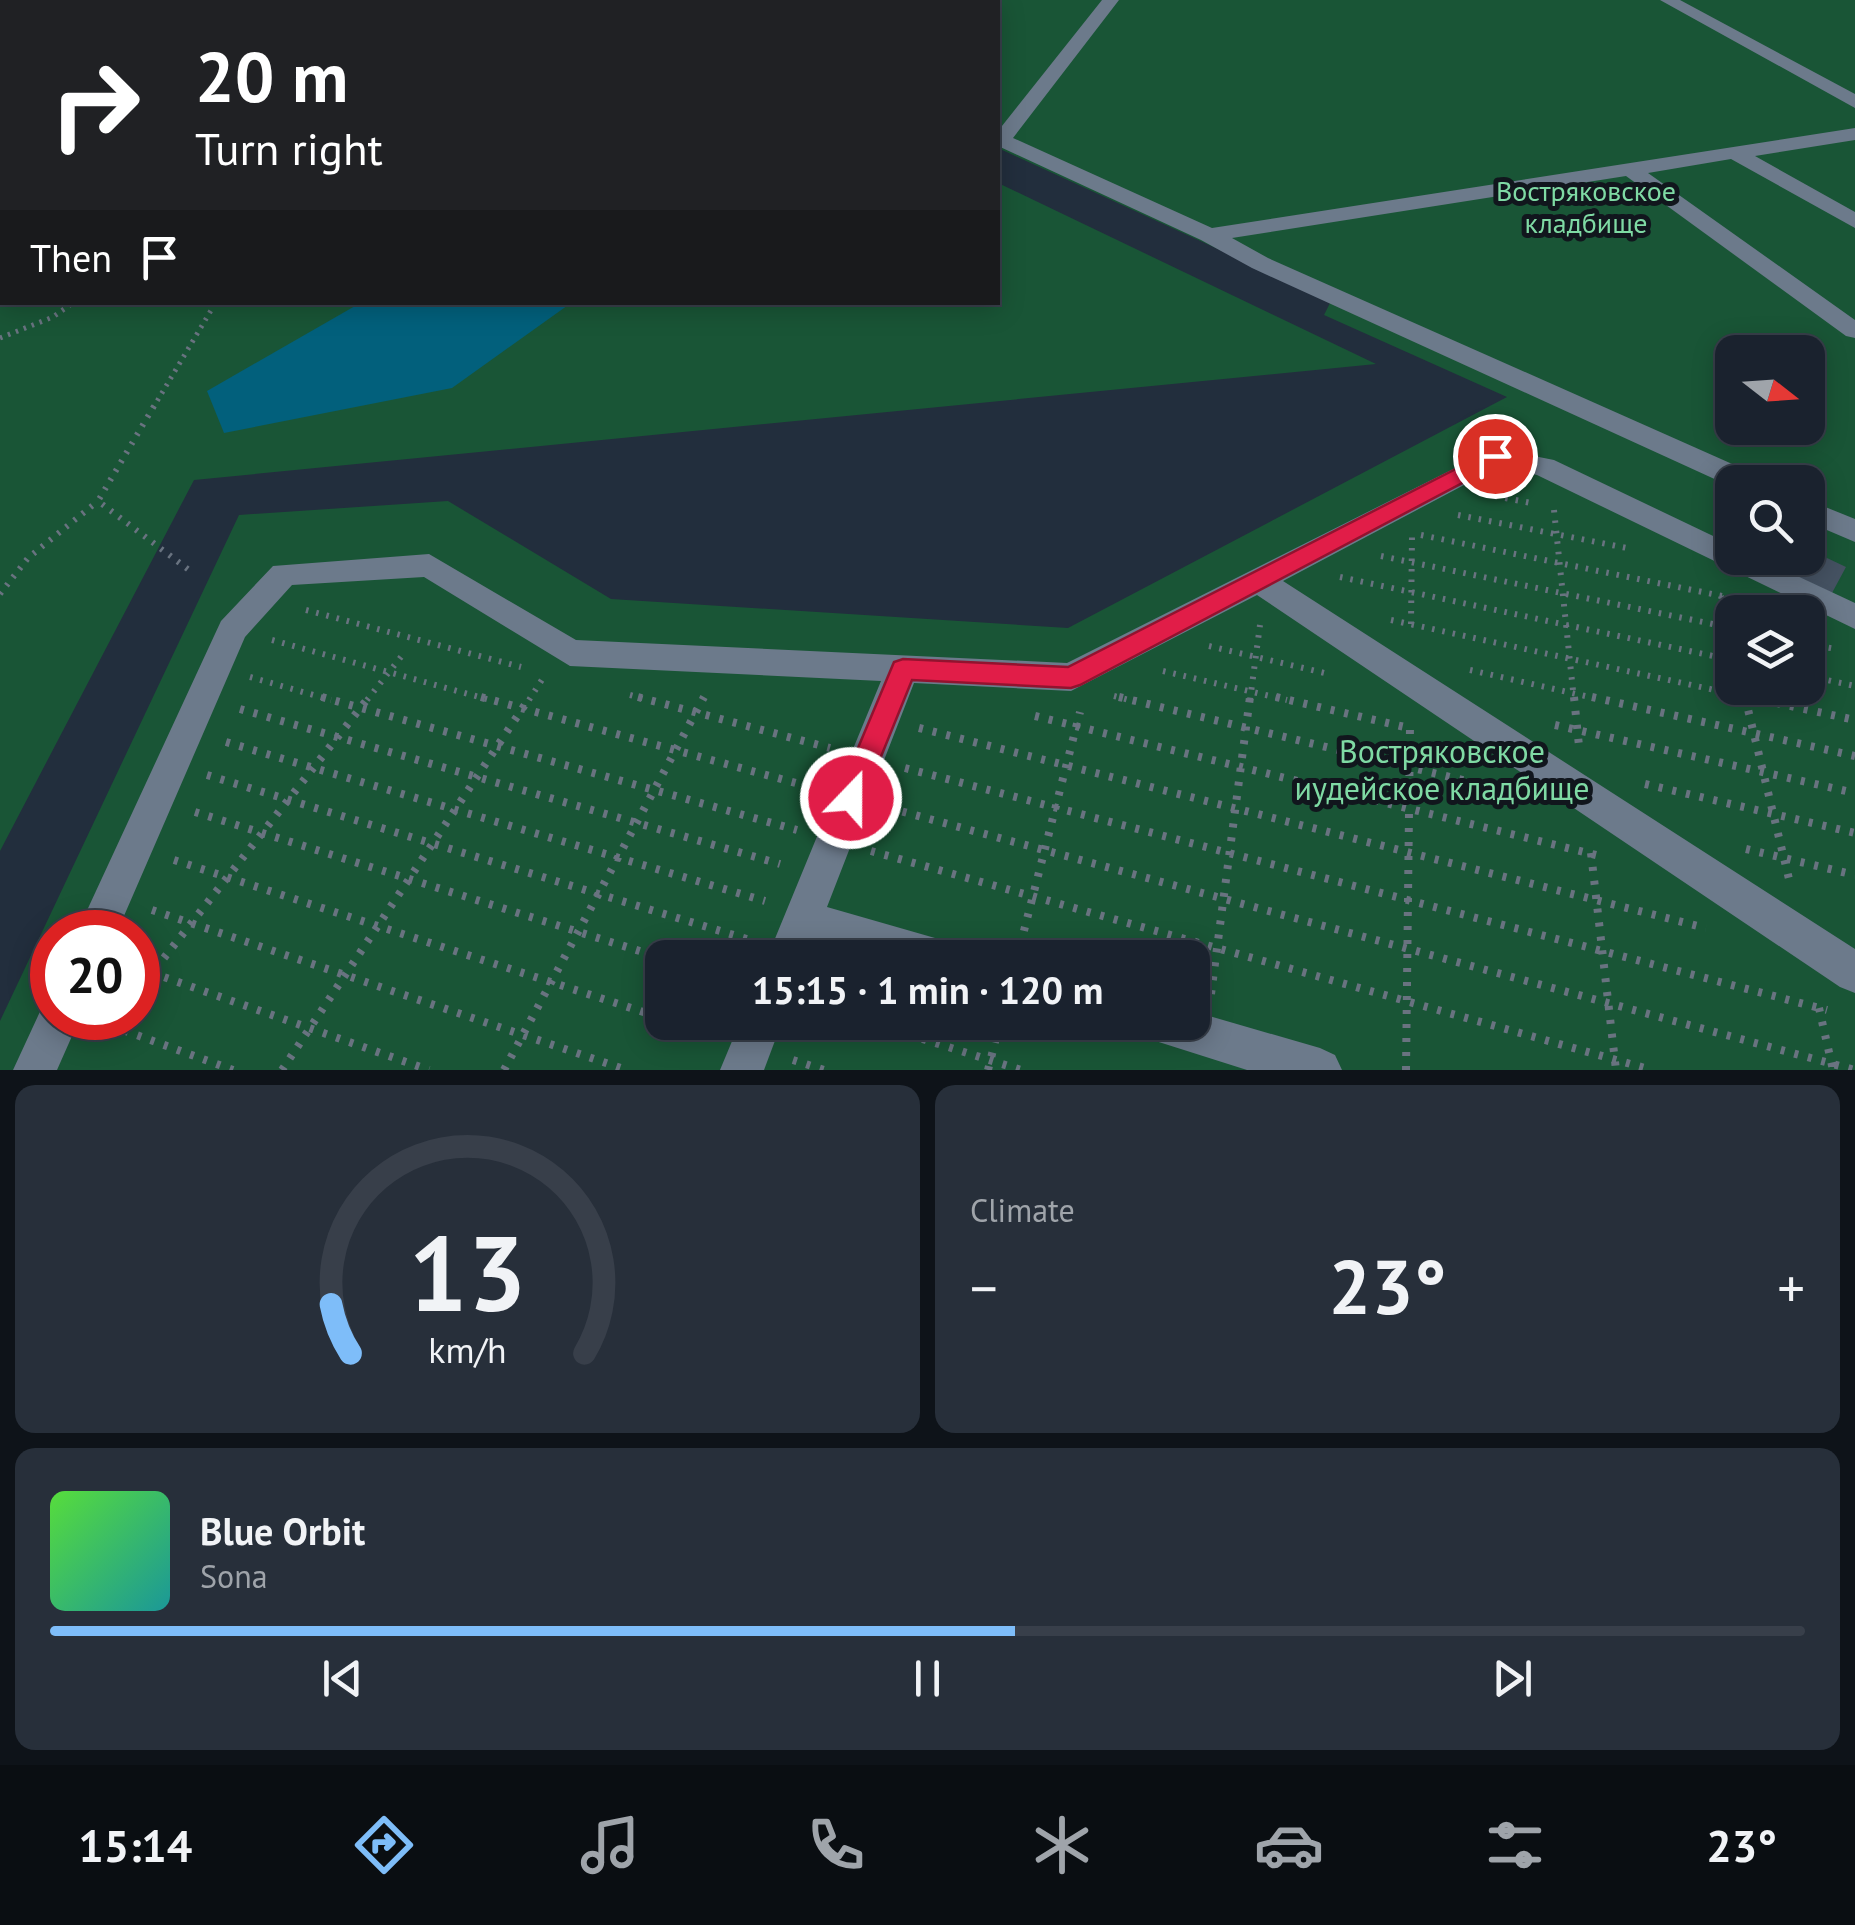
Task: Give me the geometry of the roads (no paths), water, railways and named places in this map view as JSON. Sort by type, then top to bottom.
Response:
[{"type":"lane","points":[[1000,139],[1111,0]]},
{"type":"lane","points":[[1668,0],[1855,102]]},
{"type":"lane","points":[[1208,235],[1855,134]]},
{"type":"lane","points":[[1000,140],[1208,235],[1260,263],[1715,468]]},
{"type":"lane","points":[[1733,152],[1855,222]]},
{"type":"lane","points":[[1628,168],[1855,331]]},
{"type":"lane","points":[[107,910],[232,630],[284,574],[429,565],[558,667],[570,653],[1089,678],[1200,610],[1412,503],[1495,456],[1544,467],[1855,616]]},
{"type":"lane","points":[[1272,573],[1410,680],[1855,973]]},
{"type":"lane","points":[[826,940],[796,935],[903,670]]},
{"type":"lane","points":[[1210,1037],[1320,1070]]},
{"type":"lane","points":[[35,1070],[48,1040]]},
{"type":"lane","points":[[742,1070],[754,1040]]},
{"type":"water","points":[[357,305],[568,305],[452,388],[224,433],[207,391]]},
{"type":"park label","name":"Востряковское кладбище","points":[[1586,206]]},
{"type":"park label","name":"Востряковское иудейское кладбище","points":[[1442,770]]}]
